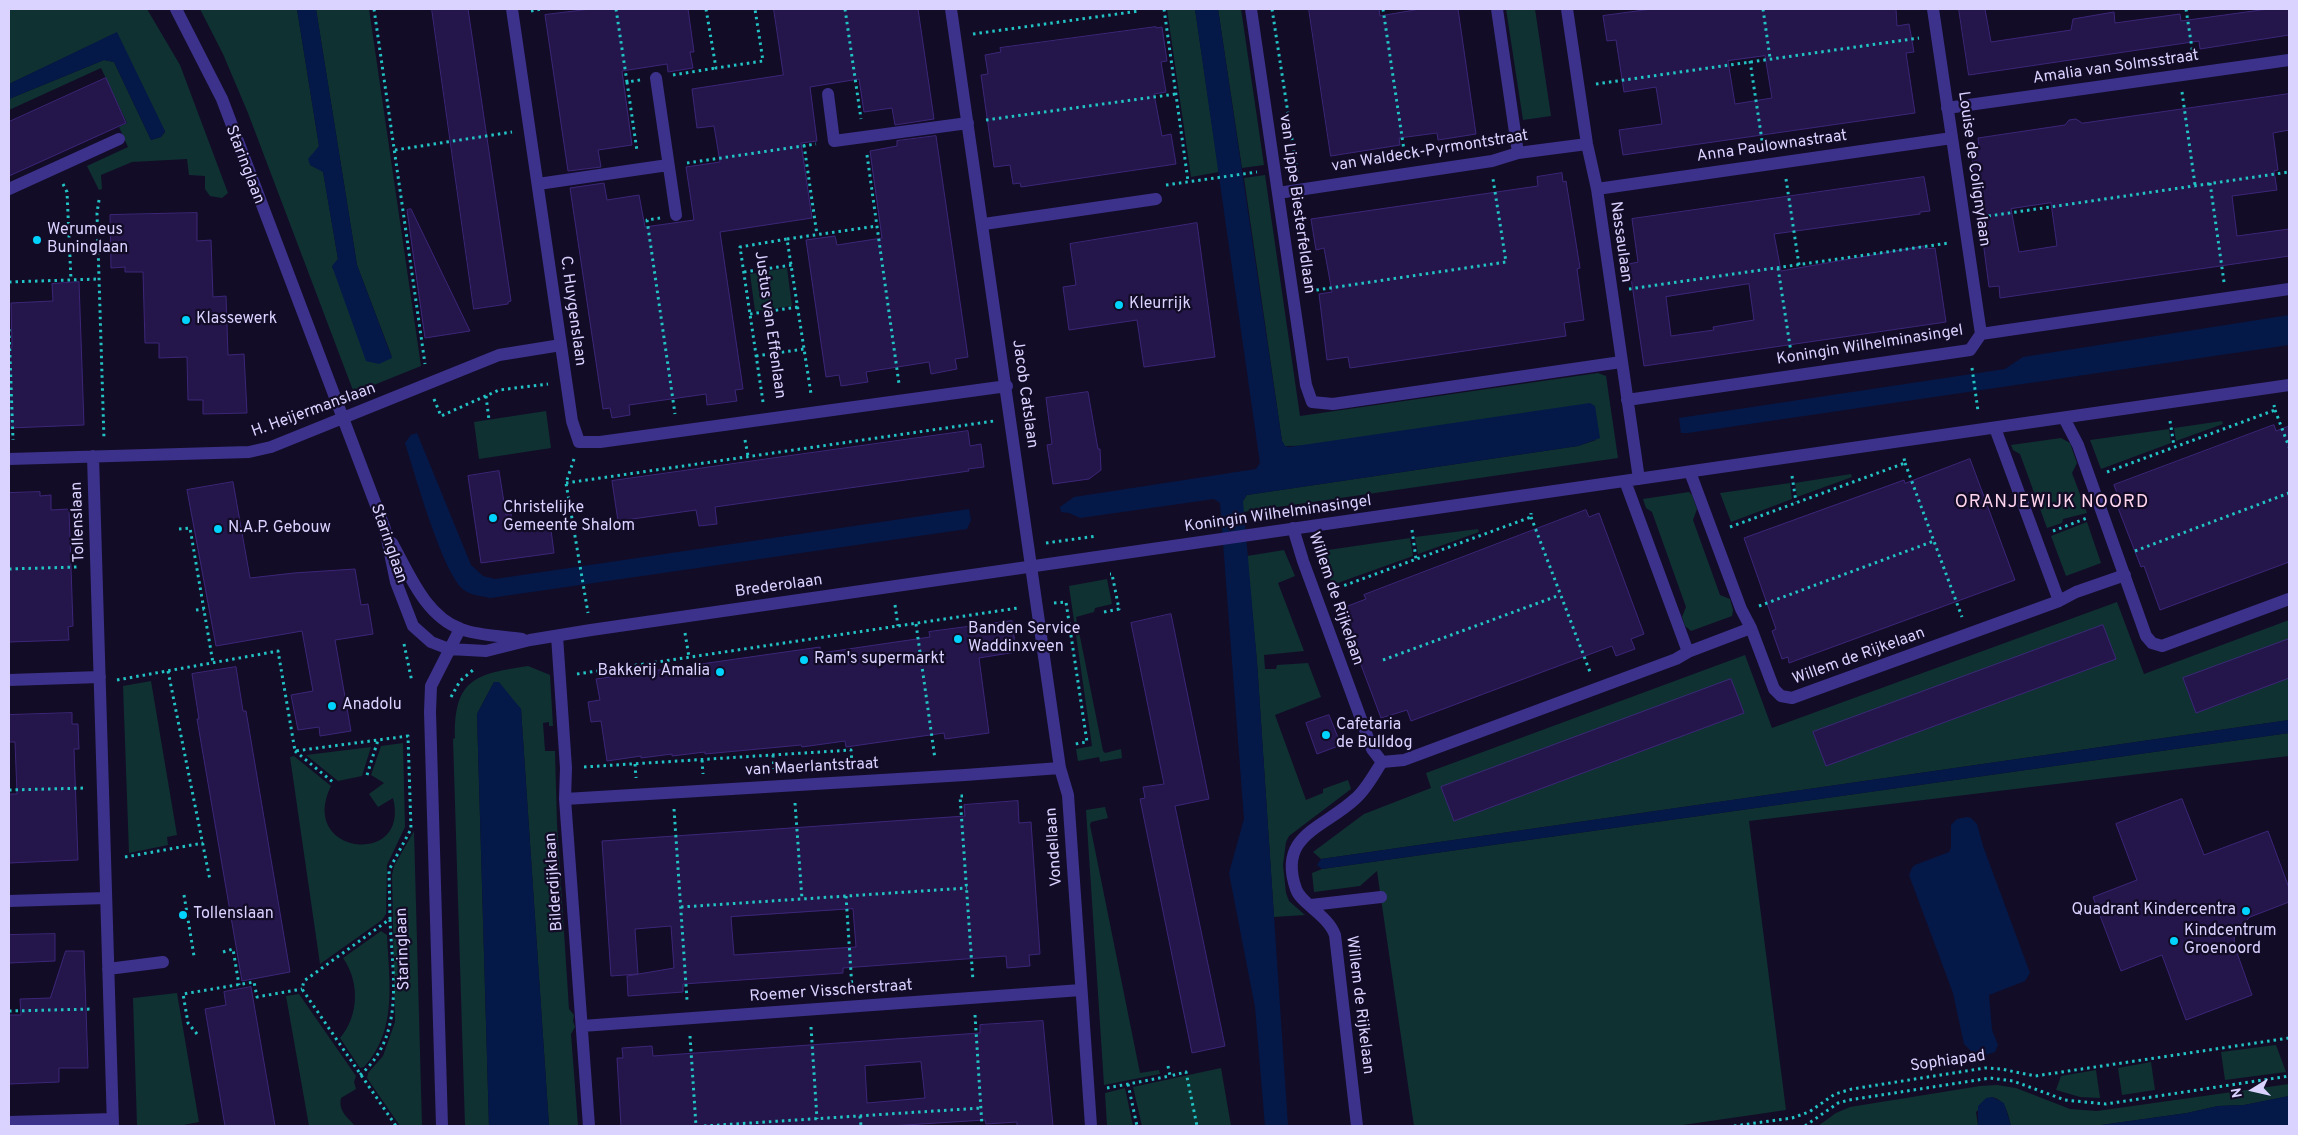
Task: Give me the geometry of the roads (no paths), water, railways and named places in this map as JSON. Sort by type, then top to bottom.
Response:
[{"type":"street","name":"Staringlaan","points":[[176,9],[222,99],[384,529],[396,582],[413,626],[431,642],[449,649]]},
{"type":"street","name":"C. Huygenslaan","points":[[512,9],[572,421],[579,442]]},
{"type":"street","name":"Jacob Catslaan","points":[[951,9],[1033,568]]},
{"type":"street","name":"van Lippe Biesterfeldlaan","points":[[1251,9],[1306,385],[1312,402],[1333,404],[1621,362]]},
{"type":"street","points":[[1497,9],[1518,153]]},
{"type":"street","name":"Nassaulaan","points":[[1567,9],[1587,144],[1597,189],[1639,479]]},
{"type":"street","name":"Louise de Colignylaan","points":[[1933,9],[1981,334]]},
{"type":"street","name":"Amalia van Solmsstraat","points":[[1947,108],[2289,60]]},
{"type":"street","points":[[656,78],[676,216]]},
{"type":"street","points":[[828,94],[834,141],[968,123]]},
{"type":"street","points":[[9,189],[119,138]]},
{"type":"street","name":"Anna Paulownastraat","points":[[1597,189],[1952,138]]},
{"type":"street","name":"van Waldeck-Pyrmontstraat","points":[[1278,193],[1490,161],[1518,153],[1587,144]]},
{"type":"street","points":[[538,184],[668,165]]},
{"type":"street","points":[[984,224],[1156,199]]},
{"type":"street","name":"Koningin Wilhelminasingel","points":[[1627,400],[1970,350],[1981,334],[2289,289]]},
{"type":"street","name":"H. Heijermanslaan","points":[[11,459],[248,452],[271,447],[500,356],[561,345]]},
{"type":"street","name":"Koningin Wilhelminasingel","points":[[1033,568],[1293,528],[2289,385]]},
{"type":"street","name":"Justus van Effenlaan","points":[[579,442],[600,442],[678,432],[1007,386]]},
{"type":"street","points":[[2064,418],[2078,445],[2119,557],[2129,594],[2146,636],[2152,643],[2162,646],[2289,599]]},
{"type":"street","points":[[1995,428],[2059,602]]},
{"type":"street","name":"Tollenslaan","points":[[99,456],[96,567],[113,1123]]},
{"type":"street","name":"Willem de Rijkelaan","points":[[1690,472],[1742,612],[1751,628],[1774,689],[1781,696],[1792,698],[2059,602],[2076,592],[2125,575]]},
{"type":"street","points":[[1625,481],[1688,652]]},
{"type":"street","name":"Willem de Rijkelaan","points":[[1293,528],[1315,596],[1372,749],[1382,762],[1356,799],[1302,839],[1294,848],[1292,855],[1296,890],[1333,928],[1335,935],[1358,1126]]},
{"type":"street","name":"Staringlaan","points":[[384,529],[431,608],[460,629],[432,686],[430,712],[442,1126]]},
{"type":"street","name":"Vondellaan","points":[[1033,568],[1060,768],[1068,795],[1091,1126]]},
{"type":"street","name":"Brederolaan","points":[[449,649],[486,651],[530,640],[1033,568]]},
{"type":"street","points":[[1382,762],[1404,760],[1676,659],[1688,652],[1751,628]]},
{"type":"street","name":"Brederolaan","points":[[460,629],[530,640]]},
{"type":"street","name":"Bilderdijklaan","points":[[557,636],[561,676],[566,799],[589,1126]]},
{"type":"street","points":[[9,680],[100,677]]},
{"type":"street","name":"van Maerlantstraat","points":[[566,799],[965,776],[1060,768]]},
{"type":"street","points":[[1310,905],[1381,897]]},
{"type":"street","points":[[9,901],[106,898]]},
{"type":"street","points":[[108,970],[163,962]]},
{"type":"street","name":"Roemer Visscherstraat","points":[[582,1026],[1082,990]]},
{"type":"street","points":[[9,1122],[113,1123]]},
{"type":"water","points":[[297,9],[316,9],[357,265],[392,358],[379,364],[366,361],[332,266],[338,259],[323,172],[310,165],[308,159],[319,146]]},
{"type":"water","points":[[1195,9],[1218,9],[1282,441],[1285,446],[1289,447],[1590,403],[1595,406],[1600,438],[1578,446],[1247,495],[1243,501],[1257,662],[1288,1126],[1265,1126],[1255,1007],[1229,873],[1244,819],[1220,503],[1214,499],[1080,518],[1061,512],[1060,507],[1074,497],[1256,469],[1260,463]]},
{"type":"water","points":[[117,32],[165,131],[161,137],[151,140],[114,62],[104,60],[9,99],[9,84]]},
{"type":"water","points":[[2289,315],[2289,345],[1681,433],[1679,418],[2005,369],[2023,357]]},
{"type":"water","points":[[417,433],[471,565],[483,576],[495,579],[969,509],[971,520],[967,529],[490,598],[464,590],[456,581],[447,565],[422,498],[405,443],[411,435]]},
{"type":"water","points":[[494,682],[499,682],[521,709],[549,1126],[489,1126],[477,714]]},
{"type":"water","points":[[2289,720],[2289,733],[1322,869],[1317,865],[1321,859]]},
{"type":"water","points":[[1967,817],[1977,824],[1983,846],[2030,973],[2025,981],[1989,995],[1992,1030],[1998,1045],[1995,1052],[1985,1055],[1977,1054],[1964,1044],[1953,993],[1909,875],[1915,865],[1949,852],[1951,848],[1951,825],[1957,819]]},
{"type":"water","points":[[2289,1096],[2289,1126],[2094,1126],[2187,1113],[2218,1106],[2244,1105]]},
{"type":"water","points":[[1992,1097],[2004,1103],[2011,1126],[1978,1126],[1978,1106],[1986,1098]]},
{"type":"place","name":"Werumeus Buninglaan","points":[[37,240]]},
{"type":"place","name":"Kleurrijk","points":[[1119,305]]},
{"type":"place","name":"Klassewerk","points":[[186,320]]},
{"type":"place","name":"Christelijke Gemeente Shalom","points":[[493,518]]},
{"type":"place","name":"N.A.P. Gebouw","points":[[218,529]]},
{"type":"place","name":"Banden Service Waddinxveen","points":[[958,639]]},
{"type":"place","name":"Ram's supermarkt","points":[[804,660]]},
{"type":"place","name":"Bakkerij Amalia","points":[[720,672]]},
{"type":"place","name":"Anadolu","points":[[332,706]]},
{"type":"place","name":"Cafetaria de Bulldog","points":[[1326,735]]},
{"type":"place","name":"Quadrant Kindercentra","points":[[2246,911]]},
{"type":"place","name":"Tollenslaan","points":[[183,915]]},
{"type":"place","name":"Kindcentrum Groenoord","points":[[2174,941]]},
{"type":"district","name":"ORANJEWIJK NOORD","points":[[2052,503]]}]
